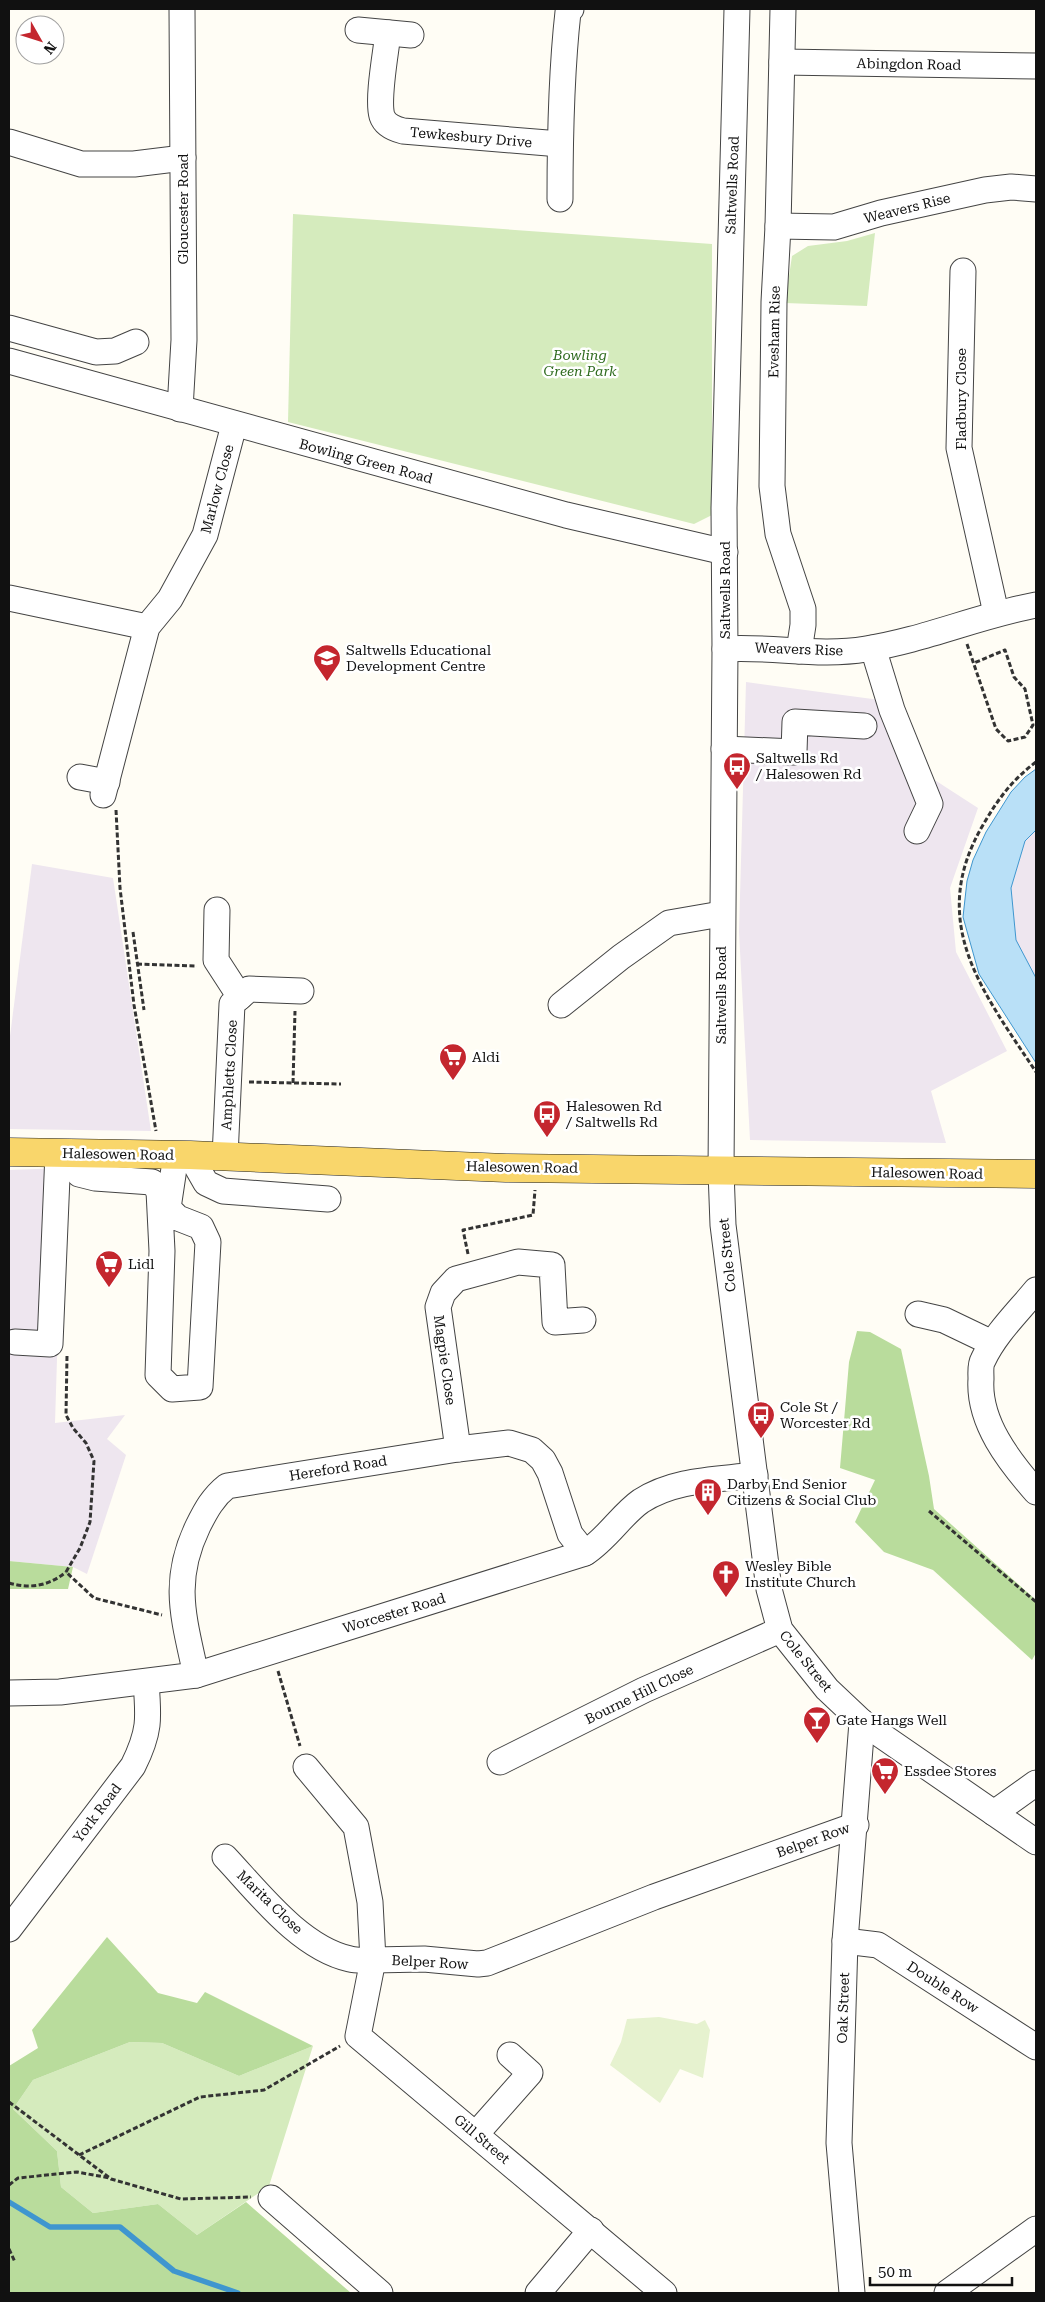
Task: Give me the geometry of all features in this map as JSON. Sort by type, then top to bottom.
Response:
[{"type":"main road","name":"Halesowen Road","points":[[9,1152],[177,1155],[537,1168],[1036,1174]]},
{"type":"street","name":"Gloucester Road","points":[[180,409],[184,340],[182,9]]},
{"type":"street","points":[[560,199],[560,144],[565,40],[568,12],[571,9]]},
{"type":"street","name":"Saltwells Road","points":[[721,1171],[725,649],[724,508],[730,9]]},
{"type":"street","name":"Evesham Rise","points":[[783,9],[778,226],[774,302],[772,486],[778,534],[803,610],[799,651]]},
{"type":"street","name":"Tewkesbury Drive","points":[[358,30],[400,34],[381,105],[382,117],[393,128],[403,131],[560,144]]},
{"type":"street","name":"Abingdon Road","points":[[782,62],[1036,66]]},
{"type":"street","points":[[9,142],[81,164],[134,164],[183,158]]},
{"type":"street","name":"Weavers Rise","points":[[778,226],[834,227],[881,213],[985,190],[1011,187],[1036,189]]},
{"type":"street","name":"Fladbury Close","points":[[963,271],[959,448],[996,613]]},
{"type":"street","points":[[9,328],[96,352],[115,352],[136,342]]},
{"type":"street","name":"Bowling Green Road","points":[[9,361],[234,425],[566,515],[725,552]]},
{"type":"street","name":"Marlow Close","points":[[105,788],[147,627],[170,599],[205,535],[234,425]]},
{"type":"street","points":[[9,598],[147,627]]},
{"type":"street","name":"Weavers Rise","points":[[725,649],[758,647],[832,652],[874,648],[996,613],[1036,605]]},
{"type":"street","points":[[874,648],[892,710],[930,804],[917,831]]},
{"type":"street","points":[[724,749],[794,752],[795,722],[864,726]]},
{"type":"street","points":[[80,777],[105,788]]},
{"type":"street","points":[[217,910],[216,960],[240,997],[249,989],[299,991]]},
{"type":"street","points":[[560,1006],[621,957],[669,923],[722,914]]},
{"type":"street","name":"Amphletts Close","points":[[225,1157],[232,1004],[240,997]]},
{"type":"street","points":[[70,1153],[79,1174],[95,1178],[152,1182],[159,1191],[162,1251],[158,1375],[172,1389],[200,1387],[208,1242],[202,1227],[178,1218],[168,1208],[177,1155]]},
{"type":"street","points":[[15,1342],[50,1344],[70,1153]]},
{"type":"street","points":[[177,1155],[206,1183],[223,1191],[328,1199]]},
{"type":"street","name":"Cole Street","points":[[721,1171],[723,1225],[768,1589],[780,1630],[827,1689],[862,1722],[1036,1842]]},
{"type":"street","name":"Magpie Close","points":[[458,1449],[438,1307],[443,1293],[456,1279],[518,1262],[552,1265],[555,1322],[583,1320]]},
{"type":"street","points":[[1036,1290],[992,1343],[982,1362],[980,1391],[984,1410],[998,1441],[1018,1471],[1036,1492]]},
{"type":"street","points":[[918,1314],[944,1320],[992,1343]]},
{"type":"street","name":"Hereford Road","points":[[196,1675],[184,1621],[180,1590],[183,1566],[191,1540],[206,1510],[218,1494],[228,1486],[458,1449],[509,1443],[532,1450],[542,1460],[550,1473],[570,1534],[585,1553]]},
{"type":"street","name":"Worcester Road","points":[[9,1693],[60,1692],[196,1675],[585,1553],[598,1544],[640,1502],[673,1485],[755,1475]]},
{"type":"street","name":"Bourne Hill Close","points":[[500,1762],[644,1690],[780,1630]]},
{"type":"street","name":"York Road","points":[[9,1929],[133,1766],[145,1743],[149,1720],[146,1682]]},
{"type":"street","name":"Oak Street","points":[[852,2293],[839,2143],[846,1941],[856,1825],[862,1722]]},
{"type":"street","name":"Belper Row","points":[[306,1767],[356,1827],[370,1902],[373,1960],[424,1959],[478,1964],[487,1963],[654,1896],[856,1825]]},
{"type":"street","points":[[994,1813],[1036,1783]]},
{"type":"street","name":"Marita Close","points":[[224,1857],[290,1926],[321,1947],[350,1959],[373,1960]]},
{"type":"street","name":"Double Row","points":[[846,1941],[878,1945],[1036,2047]]},
{"type":"street","points":[[358,2036],[373,1960]]},
{"type":"street","name":"Gill Street","points":[[358,2036],[664,2293]]},
{"type":"street","points":[[476,2134],[530,2073],[510,2055]]},
{"type":"street","points":[[271,2198],[380,2293]]},
{"type":"street","points":[[947,2293],[1036,2229]]},
{"type":"street","points":[[538,2293],[591,2230]]},
{"type":"path","points":[[960,624],[996,729],[1008,741],[1025,737],[1033,725],[1025,689],[1014,677],[1005,650],[974,663]]},
{"type":"path","points":[[1036,762],[1017,776],[1002,794],[976,837],[962,878],[958,906],[961,932],[979,984],[1036,1072]]},
{"type":"path","points":[[105,788],[115,800],[120,888],[134,1005],[156,1130],[177,1155]]},
{"type":"path","points":[[133,932],[144,1010]]},
{"type":"path","points":[[137,964],[220,966]]},
{"type":"path","points":[[293,1083],[299,991]]},
{"type":"path","points":[[228,1082],[341,1084]]},
{"type":"path","points":[[473,1274],[463,1230],[533,1215],[537,1168]]},
{"type":"path","points":[[9,1583],[22,1587],[36,1585],[54,1581],[66,1572],[80,1548],[90,1522],[94,1461],[86,1443],[73,1428],[66,1415],[68,1347]]},
{"type":"path","points":[[929,1511],[1036,1602]]},
{"type":"path","points":[[66,1572],[94,1598],[184,1621]]},
{"type":"path","points":[[272,1651],[306,1767]]},
{"type":"path","points":[[79,2155],[200,2097],[264,2090],[358,2036]]},
{"type":"path","points":[[9,2102],[111,2179]]},
{"type":"path","points":[[9,2185],[18,2178],[78,2172],[111,2179],[181,2199],[271,2198]]},
{"type":"path","points":[[9,2249],[15,2262]]},
{"type":"shaded area","points":[[746,682],[895,702],[927,775],[978,808],[950,888],[956,952],[1007,1051],[931,1091],[946,1143],[750,1140],[739,932]]},
{"type":"shaded area","points":[[1036,830],[1036,978],[1016,941],[1011,888],[1025,841]]},
{"type":"shaded area","points":[[32,864],[113,878],[151,1131],[9,1129],[9,1044]]},
{"type":"shaded area","points":[[63,1168],[55,1423],[125,1415],[107,1439],[126,1455],[87,1574],[73,1567],[9,1561],[9,1170]]},
{"type":"green space","name":"Bowling Green Park","points":[[293,214],[712,244],[712,515],[694,524],[288,422]]},
{"type":"green space","points":[[875,233],[867,306],[785,303],[792,256],[808,246],[847,241]]},
{"type":"green space","points":[[857,1331],[870,1332],[901,1349],[929,1476],[934,1509],[1036,1600],[1036,1653],[1032,1660],[933,1570],[884,1552],[855,1522],[875,1480],[840,1468],[849,1362]]},
{"type":"green space","points":[[9,1561],[73,1567],[68,1589],[9,1589]]},
{"type":"green space","points":[[107,1937],[158,1993],[197,2003],[205,1992],[313,2046],[239,2076],[162,2043],[130,2042],[33,2080],[13,2109],[57,2151],[61,2187],[93,2213],[158,2204],[197,2235],[246,2202],[351,2293],[9,2293],[9,2066],[38,2048],[32,2030]]},
{"type":"green space","points":[[659,2017],[697,2024],[705,2020],[710,2030],[703,2078],[680,2069],[660,2103],[610,2065],[621,2042],[627,2019]]},
{"type":"green space","points":[[130,2042],[162,2043],[239,2076],[313,2046],[269,2186],[197,2235],[158,2204],[93,2213],[61,2187],[57,2151],[13,2109],[33,2080]]},
{"type":"water","points":[[1036,769],[1036,830],[1025,841],[1011,888],[1016,940],[1036,978],[1036,1063],[979,974],[963,917],[967,881],[973,860],[986,832],[1011,792],[1025,777]]},
{"type":"waterway","points":[[9,2202],[50,2227],[120,2227],[174,2271],[238,2293]]},
{"type":"place","name":"Saltwells Educational Development Centre","points":[[327,682]]},
{"type":"place","name":"Saltwells Rd / Halesowen Rd","points":[[737,790]]},
{"type":"place","name":"Aldi","points":[[453,1081]]},
{"type":"place","name":"Halesowen Rd / Saltwells Rd","points":[[547,1138]]},
{"type":"place","name":"Lidl","points":[[109,1288]]},
{"type":"place","name":"Cole St / Worcester Rd","points":[[761,1439]]},
{"type":"place","name":"Darby End Senior Citizens & Social Club","points":[[708,1516]]},
{"type":"place","name":"Wesley Bible Institute Church","points":[[726,1598]]},
{"type":"place","name":"Gate Hangs Well","points":[[817,1744]]},
{"type":"place","name":"Essdee Stores","points":[[885,1795]]}]
